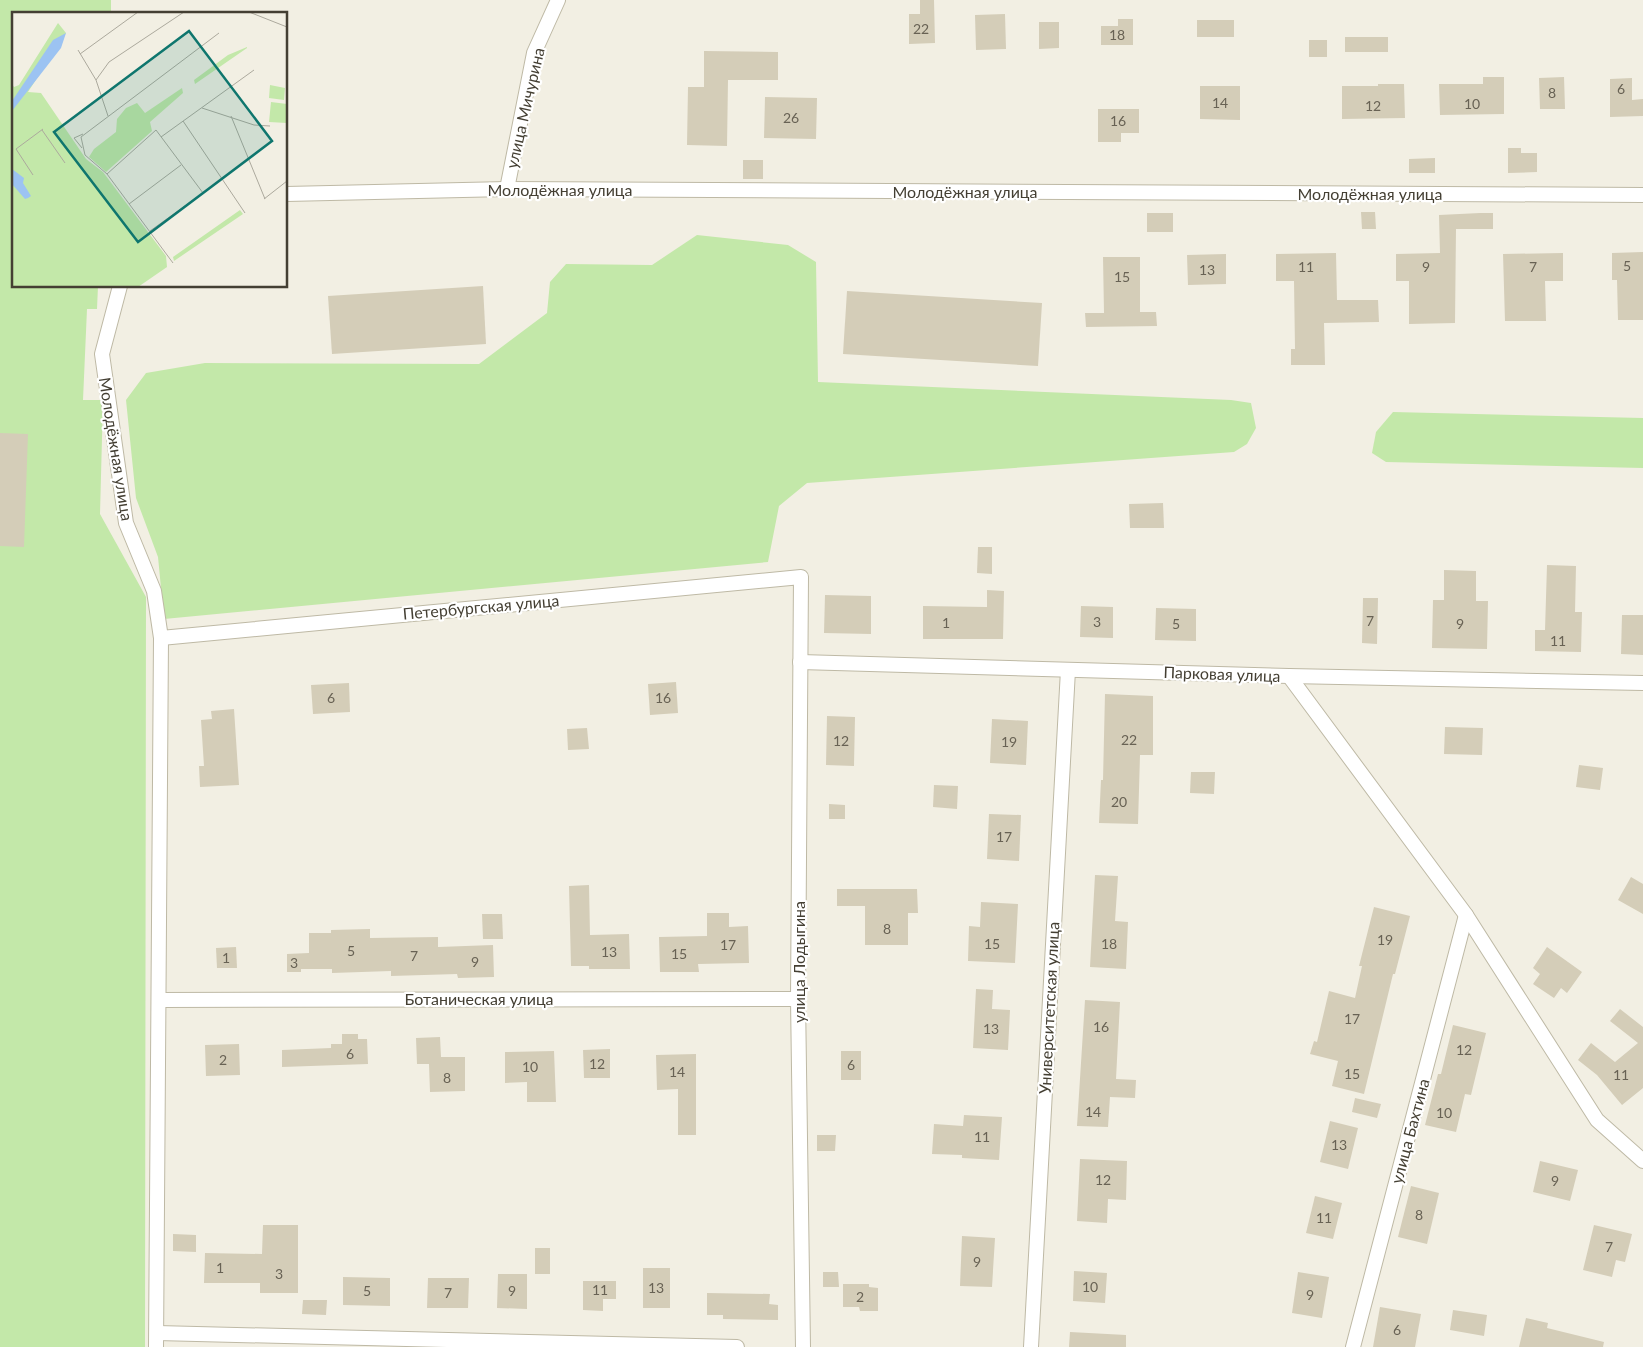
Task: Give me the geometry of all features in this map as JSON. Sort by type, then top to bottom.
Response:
[{"type":"street","name":"улица Мичурина","points":[[507,189],[534,54],[558,0]]},
{"type":"street","name":"Молодёжная улица","points":[[288,194],[507,189],[1643,196]]},
{"type":"street","name":"Молодёжная улица","points":[[119,288],[102,354],[126,523],[154,591],[161,638],[156,1340]]},
{"type":"street","name":"Петербургская улица","points":[[161,638],[801,577]]},
{"type":"street","name":"улица Лодыгина","points":[[801,577],[798,999],[803,1347]]},
{"type":"street","name":"Парковая улица","points":[[800,662],[1289,676],[1643,683]]},
{"type":"street","name":"Университетская улица","points":[[1031,1347],[1068,670]]},
{"type":"street","points":[[1289,676],[1466,915],[1597,1120],[1643,1161]]},
{"type":"street","name":"улица Бахтина","points":[[1353,1347],[1466,915]]},
{"type":"street","name":"Ботаническая улица","points":[[159,1000],[798,999]]},
{"type":"street","points":[[156,1340],[736,1347]]},
{"type":"green space","points":[[0,0],[111,0],[111,12],[12,12],[12,288],[98,288],[97,309],[87,309],[83,400],[103,400],[100,514],[146,597],[145,1347],[0,1347]]},
{"type":"green space","points":[[697,235],[788,245],[816,262],[818,382],[1231,400],[1251,403],[1256,428],[1247,444],[1234,452],[807,483],[779,506],[768,562],[164,619],[158,557],[136,498],[126,400],[146,373],[205,363],[479,364],[547,313],[550,282],[566,264],[652,265]]},
{"type":"green space","points":[[1393,412],[1643,418],[1643,468],[1386,462],[1372,453],[1376,432]]},
{"type":"building","points":[[920,0],[934,0],[935,43],[909,44],[909,14],[920,14]]},
{"type":"building","points":[[1005,14],[1006,49],[976,50],[975,15]]},
{"type":"building","points":[[1118,19],[1133,19],[1133,45],[1101,45],[1101,26],[1118,26]]},
{"type":"building","points":[[1197,20],[1234,20],[1234,37],[1197,37]]},
{"type":"building","points":[[1039,22],[1059,22],[1059,48],[1039,49]]},
{"type":"building","points":[[1345,37],[1388,37],[1388,52],[1345,52]]},
{"type":"building","points":[[1309,40],[1327,40],[1327,57],[1309,57]]},
{"type":"building","points":[[704,51],[778,52],[778,80],[728,80],[727,146],[687,145],[688,87],[704,87]]},
{"type":"building","points":[[1483,77],[1504,77],[1504,114],[1440,115],[1439,84],[1483,84]]},
{"type":"building","points":[[1564,77],[1565,109],[1540,109],[1539,78]]},
{"type":"building","points":[[1632,78],[1632,100],[1643,99],[1643,116],[1610,117],[1610,79]]},
{"type":"building","points":[[1378,84],[1404,84],[1405,118],[1342,119],[1342,86],[1378,86]]},
{"type":"building","points":[[1200,86],[1240,86],[1240,120],[1200,119]]},
{"type":"building","points":[[765,97],[817,98],[816,139],[764,138]]},
{"type":"building","points":[[1098,109],[1139,109],[1139,133],[1121,133],[1121,142],[1098,142]]},
{"type":"building","points":[[1508,148],[1521,148],[1521,153],[1537,153],[1537,172],[1508,173]]},
{"type":"building","points":[[1435,158],[1435,173],[1409,173],[1409,159]]},
{"type":"building","points":[[743,160],[763,160],[763,179],[743,179]]},
{"type":"building","points":[[1361,212],[1375,212],[1376,229],[1362,229]]},
{"type":"building","points":[[1147,213],[1173,213],[1173,232],[1147,232]]},
{"type":"building","points":[[1493,213],[1493,229],[1456,229],[1455,323],[1409,324],[1409,281],[1396,281],[1396,254],[1440,253],[1439,215]]},
{"type":"building","points":[[1643,252],[1643,320],[1618,320],[1617,280],[1612,280],[1612,253]]},
{"type":"building","points":[[1336,253],[1337,300],[1378,300],[1379,322],[1324,323],[1325,365],[1291,365],[1291,349],[1295,349],[1294,281],[1276,281],[1276,254]]},
{"type":"building","points":[[1563,253],[1563,281],[1545,281],[1546,321],[1505,321],[1503,254]]},
{"type":"building","points":[[1226,254],[1226,284],[1188,285],[1187,255]]},
{"type":"building","points":[[1103,257],[1140,257],[1140,312],[1156,312],[1157,326],[1086,327],[1085,313],[1104,313]]},
{"type":"building","points":[[483,286],[486,344],[332,354],[328,296]]},
{"type":"building","points":[[847,291],[1042,303],[1038,366],[843,354]]},
{"type":"building","points":[[0,433],[28,434],[24,547],[0,546]]},
{"type":"building","points":[[1163,503],[1164,528],[1130,528],[1129,504]]},
{"type":"building","points":[[978,547],[992,547],[992,574],[977,573]]},
{"type":"building","points":[[1547,565],[1576,566],[1575,612],[1582,612],[1581,652],[1535,651],[1535,630],[1545,630]]},
{"type":"building","points":[[1444,570],[1476,571],[1476,601],[1488,601],[1487,649],[1432,648],[1433,600],[1444,600]]},
{"type":"building","points":[[987,590],[1004,591],[1003,639],[923,639],[923,606],[987,607]]},
{"type":"building","points":[[825,595],[871,596],[871,634],[824,633]]},
{"type":"building","points":[[1363,598],[1378,598],[1377,644],[1362,643]]},
{"type":"building","points":[[1081,606],[1113,607],[1113,638],[1080,637]]},
{"type":"building","points":[[1156,608],[1196,609],[1196,641],[1155,640]]},
{"type":"building","points":[[1622,615],[1643,615],[1643,655],[1621,654]]},
{"type":"building","points":[[676,682],[678,713],[650,715],[648,684]]},
{"type":"building","points":[[349,683],[350,712],[313,714],[311,685]]},
{"type":"building","points":[[1105,694],[1153,696],[1153,755],[1140,755],[1138,824],[1099,823],[1101,780],[1103,780]]},
{"type":"building","points":[[234,709],[239,785],[200,787],[199,766],[204,766],[201,720],[212,719],[211,711]]},
{"type":"building","points":[[827,716],[855,717],[854,766],[826,765]]},
{"type":"building","points":[[992,719],[1028,721],[1026,765],[990,763]]},
{"type":"building","points":[[1445,727],[1483,728],[1482,755],[1444,754]]},
{"type":"building","points":[[587,728],[589,749],[568,750],[567,729]]},
{"type":"building","points":[[1579,765],[1603,768],[1600,790],[1576,787]]},
{"type":"building","points":[[1191,772],[1215,772],[1214,794],[1190,793]]},
{"type":"building","points":[[934,785],[958,786],[957,809],[933,807]]},
{"type":"building","points":[[829,804],[845,805],[845,819],[829,819]]},
{"type":"building","points":[[989,814],[1021,815],[1019,861],[987,859]]},
{"type":"building","points":[[1095,875],[1118,876],[1115,921],[1128,922],[1126,969],[1090,967]]},
{"type":"building","points":[[1631,877],[1643,884],[1643,914],[1618,900]]},
{"type":"building","points":[[589,885],[590,935],[629,934],[630,969],[589,969],[589,966],[571,966],[569,886]]},
{"type":"building","points":[[837,889],[917,889],[918,913],[908,913],[908,945],[865,945],[865,906],[837,906]]},
{"type":"building","points":[[981,902],[1018,904],[1015,963],[968,961],[969,926],[980,927]]},
{"type":"building","points":[[1374,907],[1410,916],[1395,974],[1393,974],[1364,1094],[1332,1086],[1338,1061],[1310,1054],[1314,1041],[1317,1042],[1329,991],[1355,998],[1362,966],[1359,966]]},
{"type":"building","points":[[707,913],[729,913],[729,927],[748,926],[749,963],[698,964],[699,972],[660,972],[659,937],[707,936]]},
{"type":"building","points":[[482,914],[502,914],[503,939],[483,939]]},
{"type":"building","points":[[370,929],[370,938],[438,937],[438,947],[493,945],[494,977],[458,978],[457,974],[391,976],[391,971],[332,973],[332,969],[301,969],[301,972],[287,972],[287,954],[309,953],[309,933],[331,933],[331,930]]},
{"type":"building","points":[[236,947],[237,968],[217,968],[216,948]]},
{"type":"building","points":[[1547,947],[1582,972],[1567,993],[1561,988],[1554,998],[1533,984],[1540,974],[1533,968]]},
{"type":"building","points":[[976,989],[993,990],[992,1009],[1010,1010],[1008,1050],[973,1048]]},
{"type":"building","points":[[1085,1000],[1120,1002],[1116,1079],[1136,1080],[1135,1098],[1110,1097],[1108,1127],[1077,1126]]},
{"type":"building","points":[[1620,1009],[1643,1027],[1643,1088],[1622,1105],[1597,1075],[1578,1060],[1591,1043],[1615,1062],[1638,1043],[1610,1021]]},
{"type":"building","points":[[1453,1025],[1486,1033],[1471,1095],[1465,1094],[1456,1132],[1425,1125],[1438,1074],[1441,1074]]},
{"type":"building","points":[[342,1034],[358,1034],[358,1039],[367,1039],[368,1064],[282,1067],[282,1050],[331,1048],[331,1044],[342,1044]]},
{"type":"building","points":[[440,1037],[441,1057],[465,1057],[465,1091],[430,1092],[429,1064],[417,1064],[416,1038]]},
{"type":"building","points":[[239,1044],[240,1075],[206,1076],[205,1045]]},
{"type":"building","points":[[610,1049],[610,1078],[584,1078],[583,1050]]},
{"type":"building","points":[[554,1051],[556,1102],[527,1102],[527,1082],[505,1083],[505,1052]]},
{"type":"building","points":[[841,1051],[861,1051],[861,1080],[841,1080]]},
{"type":"building","points":[[696,1054],[696,1135],[678,1135],[678,1089],[657,1090],[656,1055]]},
{"type":"building","points":[[1355,1098],[1381,1104],[1377,1118],[1352,1112]]},
{"type":"building","points":[[964,1115],[1002,1117],[999,1160],[962,1158],[962,1155],[932,1154],[934,1124],[963,1126]]},
{"type":"building","points":[[1330,1121],[1358,1128],[1348,1169],[1320,1162]]},
{"type":"building","points":[[817,1135],[836,1135],[835,1151],[817,1151]]},
{"type":"building","points":[[1080,1159],[1127,1161],[1126,1200],[1108,1199],[1107,1223],[1077,1221]]},
{"type":"building","points":[[1540,1161],[1578,1170],[1570,1201],[1533,1192]]},
{"type":"building","points":[[1411,1186],[1439,1193],[1427,1244],[1398,1237]]},
{"type":"building","points":[[1315,1196],[1342,1203],[1333,1239],[1306,1233]]},
{"type":"building","points":[[263,1225],[298,1225],[298,1293],[260,1293],[260,1283],[204,1283],[205,1253],[262,1254]]},
{"type":"building","points":[[1594,1225],[1632,1234],[1625,1262],[1616,1260],[1612,1277],[1583,1270]]},
{"type":"building","points":[[173,1234],[196,1235],[196,1252],[173,1251]]},
{"type":"building","points":[[962,1236],[995,1238],[992,1287],[960,1286]]},
{"type":"building","points":[[535,1248],[550,1248],[550,1274],[535,1274]]},
{"type":"building","points":[[643,1268],[670,1268],[670,1308],[643,1308]]},
{"type":"building","points":[[1074,1271],[1107,1273],[1105,1303],[1073,1301]]},
{"type":"building","points":[[823,1272],[838,1272],[839,1287],[823,1287]]},
{"type":"building","points":[[1298,1272],[1329,1277],[1322,1318],[1292,1313]]},
{"type":"building","points":[[498,1274],[527,1274],[527,1309],[497,1308]]},
{"type":"building","points":[[343,1277],[390,1278],[390,1306],[343,1305]]},
{"type":"building","points":[[428,1278],[469,1278],[468,1308],[427,1308]]},
{"type":"building","points":[[583,1281],[616,1281],[616,1299],[603,1299],[603,1311],[583,1310]]},
{"type":"building","points":[[843,1284],[869,1284],[869,1287],[878,1288],[878,1311],[860,1311],[859,1307],[843,1307]]},
{"type":"building","points":[[707,1293],[770,1294],[769,1304],[778,1305],[778,1320],[723,1319],[723,1315],[707,1315]]},
{"type":"building","points":[[303,1300],[327,1300],[326,1315],[302,1314]]},
{"type":"building","points":[[1380,1307],[1421,1314],[1415,1347],[1373,1347]]},
{"type":"building","points":[[1453,1310],[1487,1315],[1484,1336],[1450,1330]]},
{"type":"building","points":[[1526,1318],[1548,1323],[1547,1328],[1604,1342],[1603,1347],[1519,1347]]},
{"type":"building","points":[[1070,1332],[1126,1335],[1126,1347],[1069,1347]]}]
